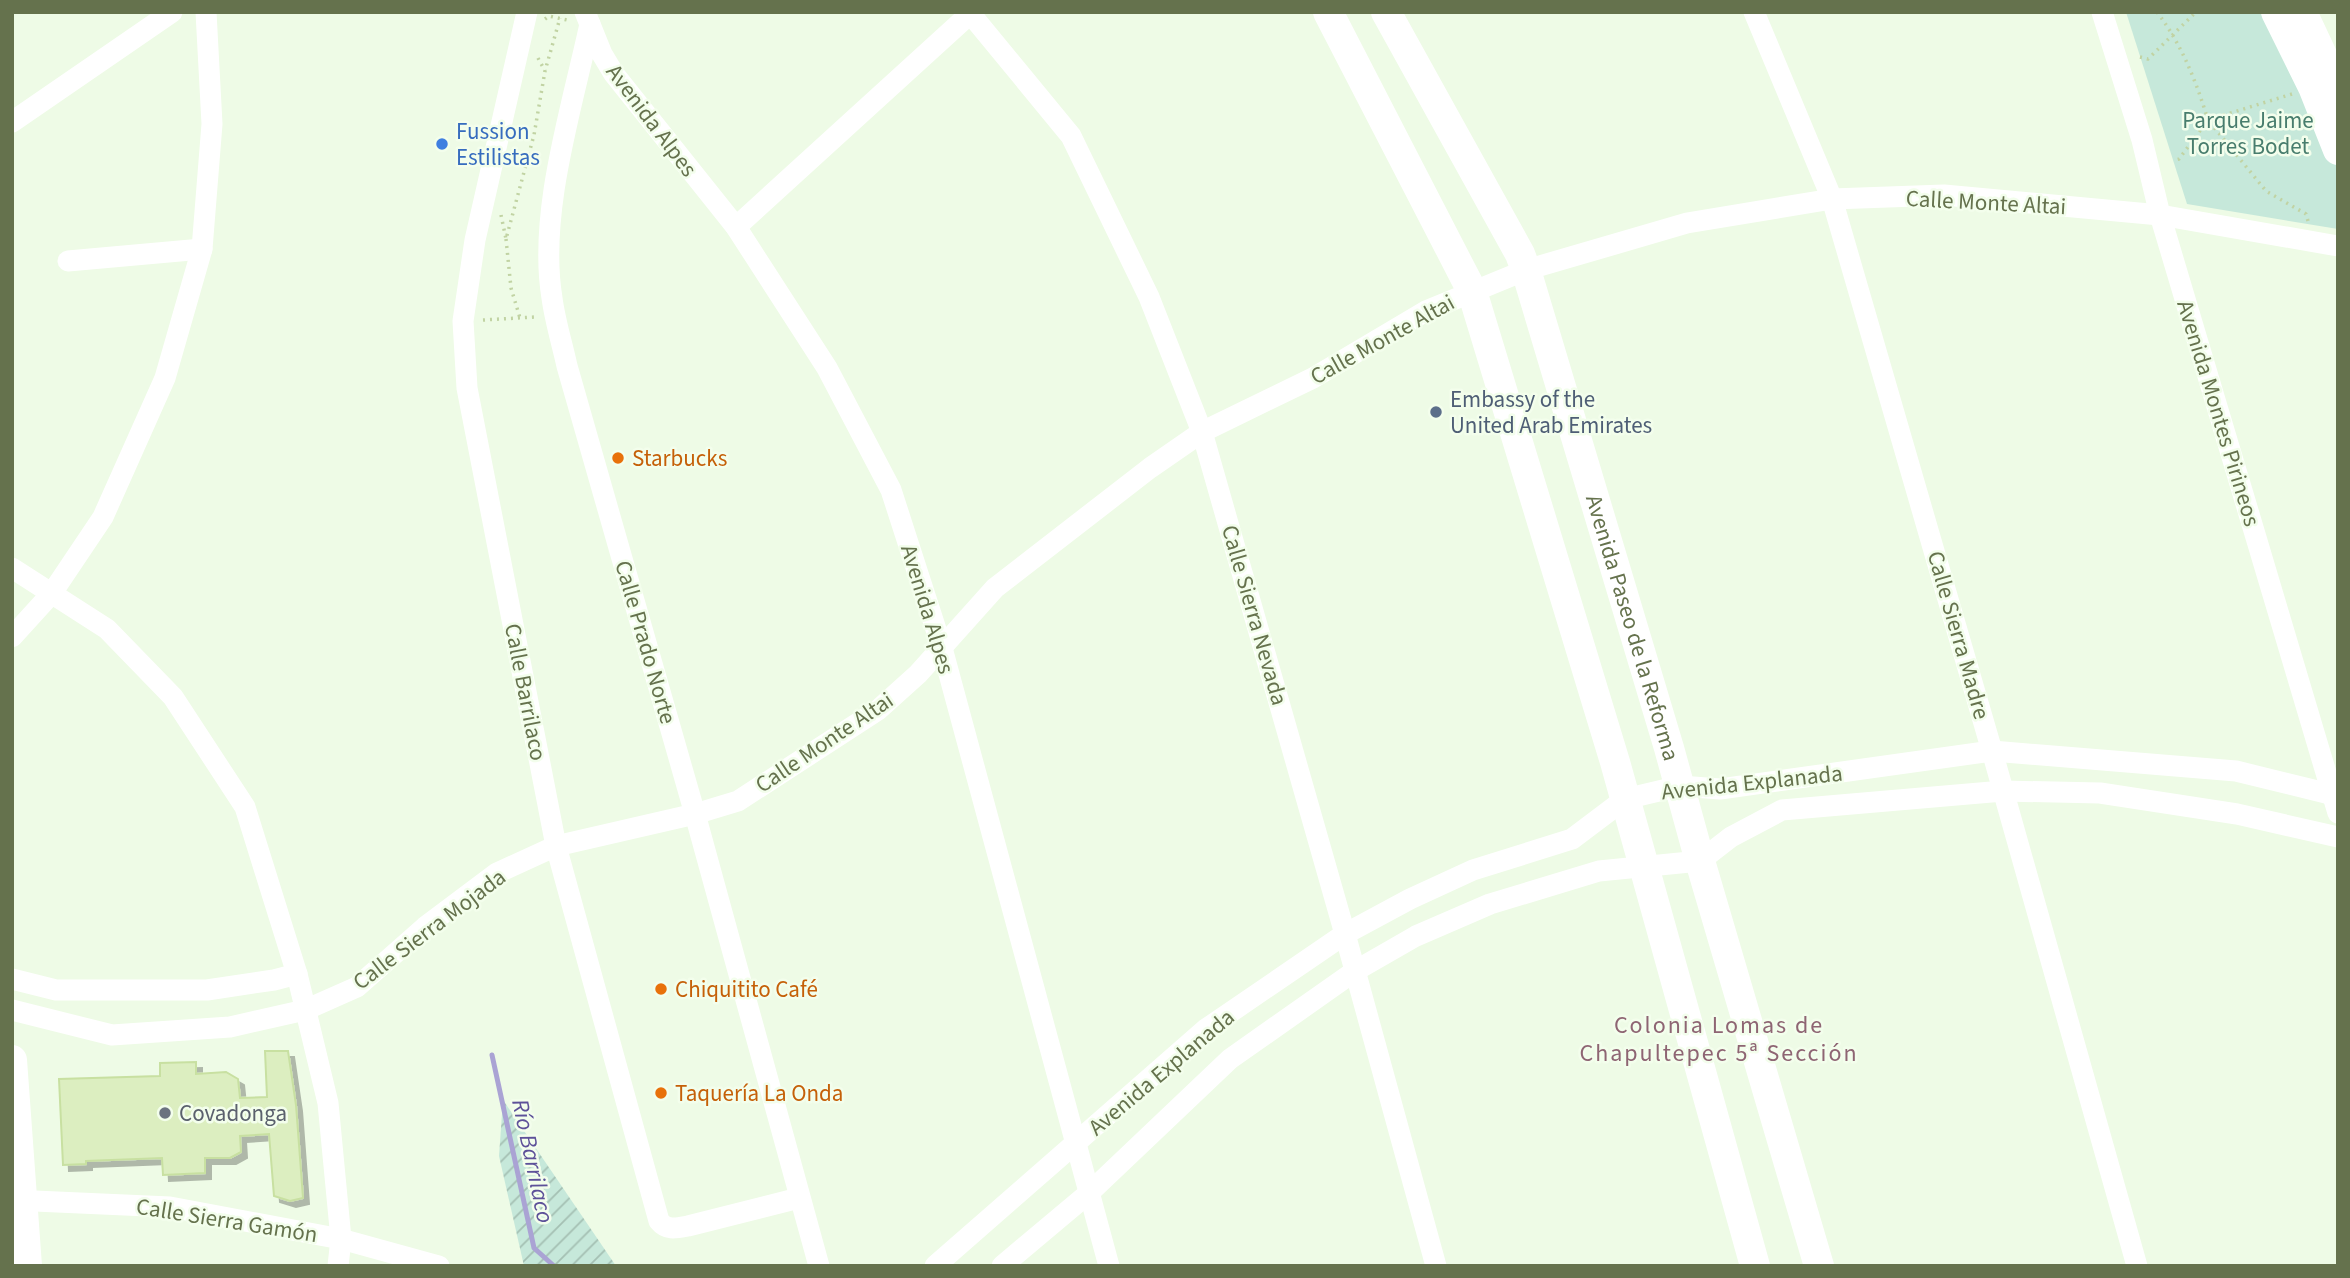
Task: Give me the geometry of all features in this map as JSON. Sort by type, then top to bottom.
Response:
[{"type":"main road","points":[[1328,12],[1472,291],[1646,867],[1755,1266]]},
{"type":"main road","name":"Avenida Paseo de la Reforma","points":[[1386,12],[1520,254],[1526,270],[1680,786],[1818,1266]]},
{"type":"main road","points":[[2276,12],[2325,88]]},
{"type":"main road","points":[[2302,12],[2325,88],[2338,150]]},
{"type":"main road","points":[[12,1060],[18,1200],[27,1266]]},
{"type":"street","points":[[12,122],[172,12]]},
{"type":"street","points":[[12,637],[52,593],[103,517],[165,378],[202,249],[212,124],[206,12]]},
{"type":"street","name":"Calle Sierra Madre","points":[[1754,12],[1832,199],[1992,751],[2137,1266]]},
{"type":"street","name":"Avenida Montes Pirineos","points":[[2102,12],[2142,140],[2160,215],[2336,801]]},
{"type":"street","points":[[736,227],[970,13]]},
{"type":"street","name":"Calle Sierra Nevada","points":[[970,13],[1071,136],[1149,297],[1202,432],[1436,1266]]},
{"type":"street","name":"Avenida Alpes","points":[[584,17],[614,74],[736,227],[827,368],[891,490],[942,648],[1109,1266]]},
{"type":"street","name":"Calle Prado Norte","points":[[584,17],[549,237],[551,297],[567,366],[695,814],[819,1266]]},
{"type":"street","name":"Calle Barrilaco","points":[[533,18],[475,240],[463,321],[467,388],[556,846],[659,1221],[670,1228],[688,1226],[799,1198]]},
{"type":"street","name":"Calle Monte Altai","points":[[556,846],[695,814],[738,801],[877,710],[918,674],[995,588],[1150,468],[1202,432],[1313,378],[1426,311],[1526,270],[1687,223],[1832,199],[1944,195],[2160,215],[2338,246]]},
{"type":"street","points":[[68,261],[202,249]]},
{"type":"street","points":[[12,568],[107,629],[173,697],[245,807],[296,974],[328,1103],[341,1239],[338,1266]]},
{"type":"street","name":"Avenida Explanada","points":[[935,1266],[1206,1030],[1345,934],[1473,870],[1572,839],[1625,799],[1680,786],[1720,789],[1992,751],[2236,771],[2336,801]]},
{"type":"street","name":"Avenida Explanada","points":[[1002,1266],[1089,1192],[1230,1059],[1355,971],[1416,936],[1490,904],[1599,871],[1700,861],[1731,836],[1782,810],[2003,791],[2100,793],[2237,814],[2338,837]]},
{"type":"street","name":"Calle Sierra Mojada","points":[[12,1010],[111,1035],[230,1027],[305,1010],[357,987],[425,927],[496,873],[556,846]]},
{"type":"street","points":[[12,979],[55,990],[207,990],[274,981],[296,974]]},
{"type":"street","name":"Calle Sierra Gamón","points":[[18,1200],[170,1207],[341,1239],[439,1266]]},
{"type":"path","points":[[2157,12],[2173,33],[2194,75],[2208,120],[2266,191],[2306,214],[2315,244]]},
{"type":"path","points":[[2140,57],[2148,59],[2196,12]]},
{"type":"path","points":[[533,18],[584,17]]},
{"type":"path","points":[[506,239],[534,135],[545,71],[560,18]]},
{"type":"path","points":[[2175,160],[2179,159],[2208,120],[2325,88]]},
{"type":"path","points":[[501,213],[511,288],[520,318]]},
{"type":"path","points":[[463,321],[556,316]]},
{"type":"green space","name":"Parque Jaime Torres Bodet","points":[[2126,12],[2276,12],[2338,150],[2338,229],[2187,204]]},
{"type":"green space","points":[[503,1100],[616,1266],[524,1266],[499,1156]]},
{"type":"building","name":"Covadonga","points":[[265,1051],[288,1051],[296,1105],[303,1198],[290,1201],[274,1196],[269,1134],[240,1136],[241,1152],[230,1158],[205,1158],[205,1173],[163,1175],[162,1158],[86,1161],[86,1164],[63,1165],[59,1079],[160,1076],[160,1063],[196,1062],[196,1074],[226,1072],[238,1079],[240,1098],[267,1097]]},
{"type":"waterway","name":"Río Barrilaco","points":[[492,1055],[534,1248],[554,1266]]},
{"type":"place","name":"Fussion Estilistas","points":[[442,144]]},
{"type":"place","name":"Embassy of the United Arab Emirates","points":[[1436,412]]},
{"type":"place","name":"Starbucks","points":[[618,458]]},
{"type":"place","name":"Chiquitito Café","points":[[661,989]]},
{"type":"place","name":"Taquería La Onda","points":[[661,1093]]},
{"type":"place","name":"Covadonga","points":[[165,1113]]},
{"type":"district","name":"Colonia Lomas de Chapultepec 5ª Sección","points":[[1719,1039]]}]
